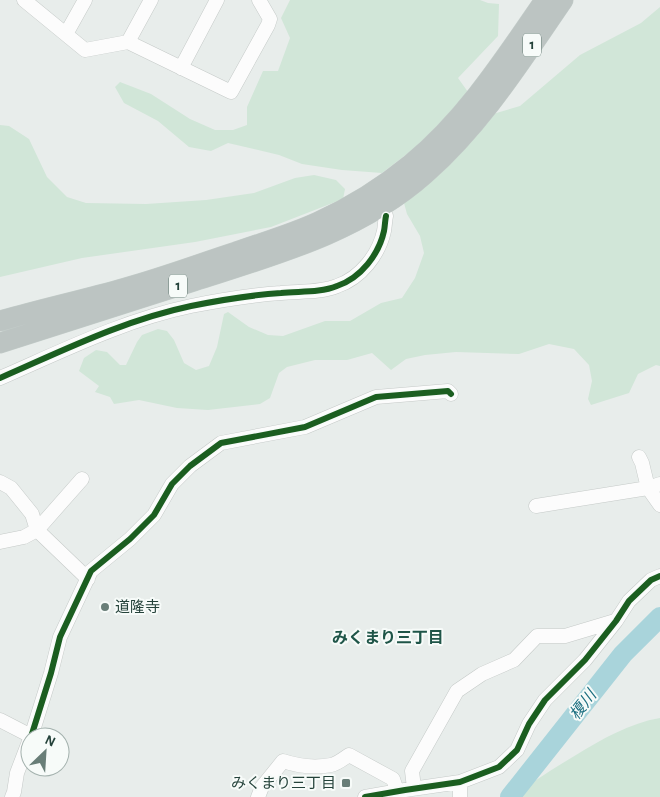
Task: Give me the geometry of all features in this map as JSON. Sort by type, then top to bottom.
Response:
[{"type":"highway","name":"1","points":[[0,321],[32,311],[126,288],[318,222],[379,209],[425,174],[465,134],[545,0]]},
{"type":"highway","name":"1","points":[[494,86],[563,0]]},
{"type":"highway","name":"1","points":[[0,343],[300,246],[347,217]]},
{"type":"street","points":[[24,0],[85,50],[128,42],[231,92],[270,19],[259,0]]},
{"type":"street","points":[[66,34],[85,0]]},
{"type":"street","points":[[128,42],[151,0]]},
{"type":"street","points":[[181,68],[217,0]]},
{"type":"street","points":[[0,378],[106,332],[190,306],[338,286],[356,276],[370,262],[384,231],[386,216]]},
{"type":"street","points":[[34,727],[52,673],[60,637],[92,571],[130,539],[154,515],[172,484],[190,466],[221,443],[305,427],[376,397],[448,391],[451,394]]},
{"type":"street","points":[[639,457],[654,486],[660,505]]},
{"type":"street","points":[[0,542],[24,537],[37,530],[82,479]]},
{"type":"street","points":[[0,482],[11,488],[32,514],[37,530],[88,579]]},
{"type":"street","points":[[536,506],[654,486]]},
{"type":"street","points":[[365,797],[460,782],[499,767],[517,750],[529,724],[545,700],[585,660],[616,621],[629,601],[651,580],[660,576]]},
{"type":"street","points":[[404,792],[412,771],[458,691],[482,674],[514,660],[536,636],[566,636],[616,621]]},
{"type":"street","points":[[0,720],[20,731]]},
{"type":"street","points":[[258,797],[262,787],[283,761],[297,765],[333,765],[349,755],[393,779],[404,792]]},
{"type":"street","points":[[12,797],[20,765]]},
{"type":"street","points":[[460,782],[460,797]]},
{"type":"green space","points":[[290,0],[480,0],[499,4],[498,36],[458,78],[468,92],[420,144],[382,173],[302,164],[279,155],[228,143],[211,151],[189,147],[158,121],[124,103],[115,87],[120,82],[151,94],[190,119],[215,130],[233,130],[247,125],[247,107],[263,71],[278,71],[290,38],[281,18]]},
{"type":"green space","points":[[660,7],[660,366],[656,365],[638,374],[629,393],[591,405],[588,399],[592,381],[589,365],[574,349],[549,344],[519,354],[456,352],[425,355],[406,359],[391,370],[372,353],[347,360],[315,360],[287,367],[279,373],[270,398],[260,404],[208,410],[177,408],[139,400],[114,404],[110,397],[95,392],[99,386],[79,371],[84,358],[96,350],[107,352],[120,365],[126,365],[142,335],[158,329],[167,331],[174,340],[184,363],[196,370],[209,366],[217,347],[224,314],[228,312],[249,327],[268,335],[283,336],[325,321],[350,321],[381,303],[402,298],[415,278],[424,253],[420,236],[407,214],[404,203],[441,173],[469,144],[493,114],[520,106],[580,55],[641,23]]},
{"type":"green space","points":[[0,125],[9,126],[29,139],[47,177],[67,197],[86,203],[146,204],[206,200],[254,193],[295,178],[314,175],[336,180],[345,189],[343,199],[271,227],[195,242],[82,258],[0,277]]},
{"type":"green space","points":[[660,718],[660,797],[511,797],[606,738],[627,728]]},
{"type":"waterway","name":"榎川","points":[[510,797],[623,654],[660,617]]},
{"type":"cycle path","points":[[0,378],[94,337],[166,312],[236,298],[317,291],[337,286],[354,277],[368,264],[382,240],[386,216]]},
{"type":"cycle path","points":[[34,727],[60,637],[91,571],[130,539],[154,515],[172,484],[190,466],[221,443],[305,427],[376,397],[448,391],[451,394]]},
{"type":"cycle path","points":[[365,797],[460,782],[499,767],[517,750],[529,724],[545,700],[585,660],[616,621],[629,601],[651,580],[660,576]]},
{"type":"place","name":"道隆寺","points":[[105,607]]},
{"type":"place","name":"みくまり三丁目","points":[[346,783]]},
{"type":"district","name":"みくまり三丁目","points":[[388,638]]}]
